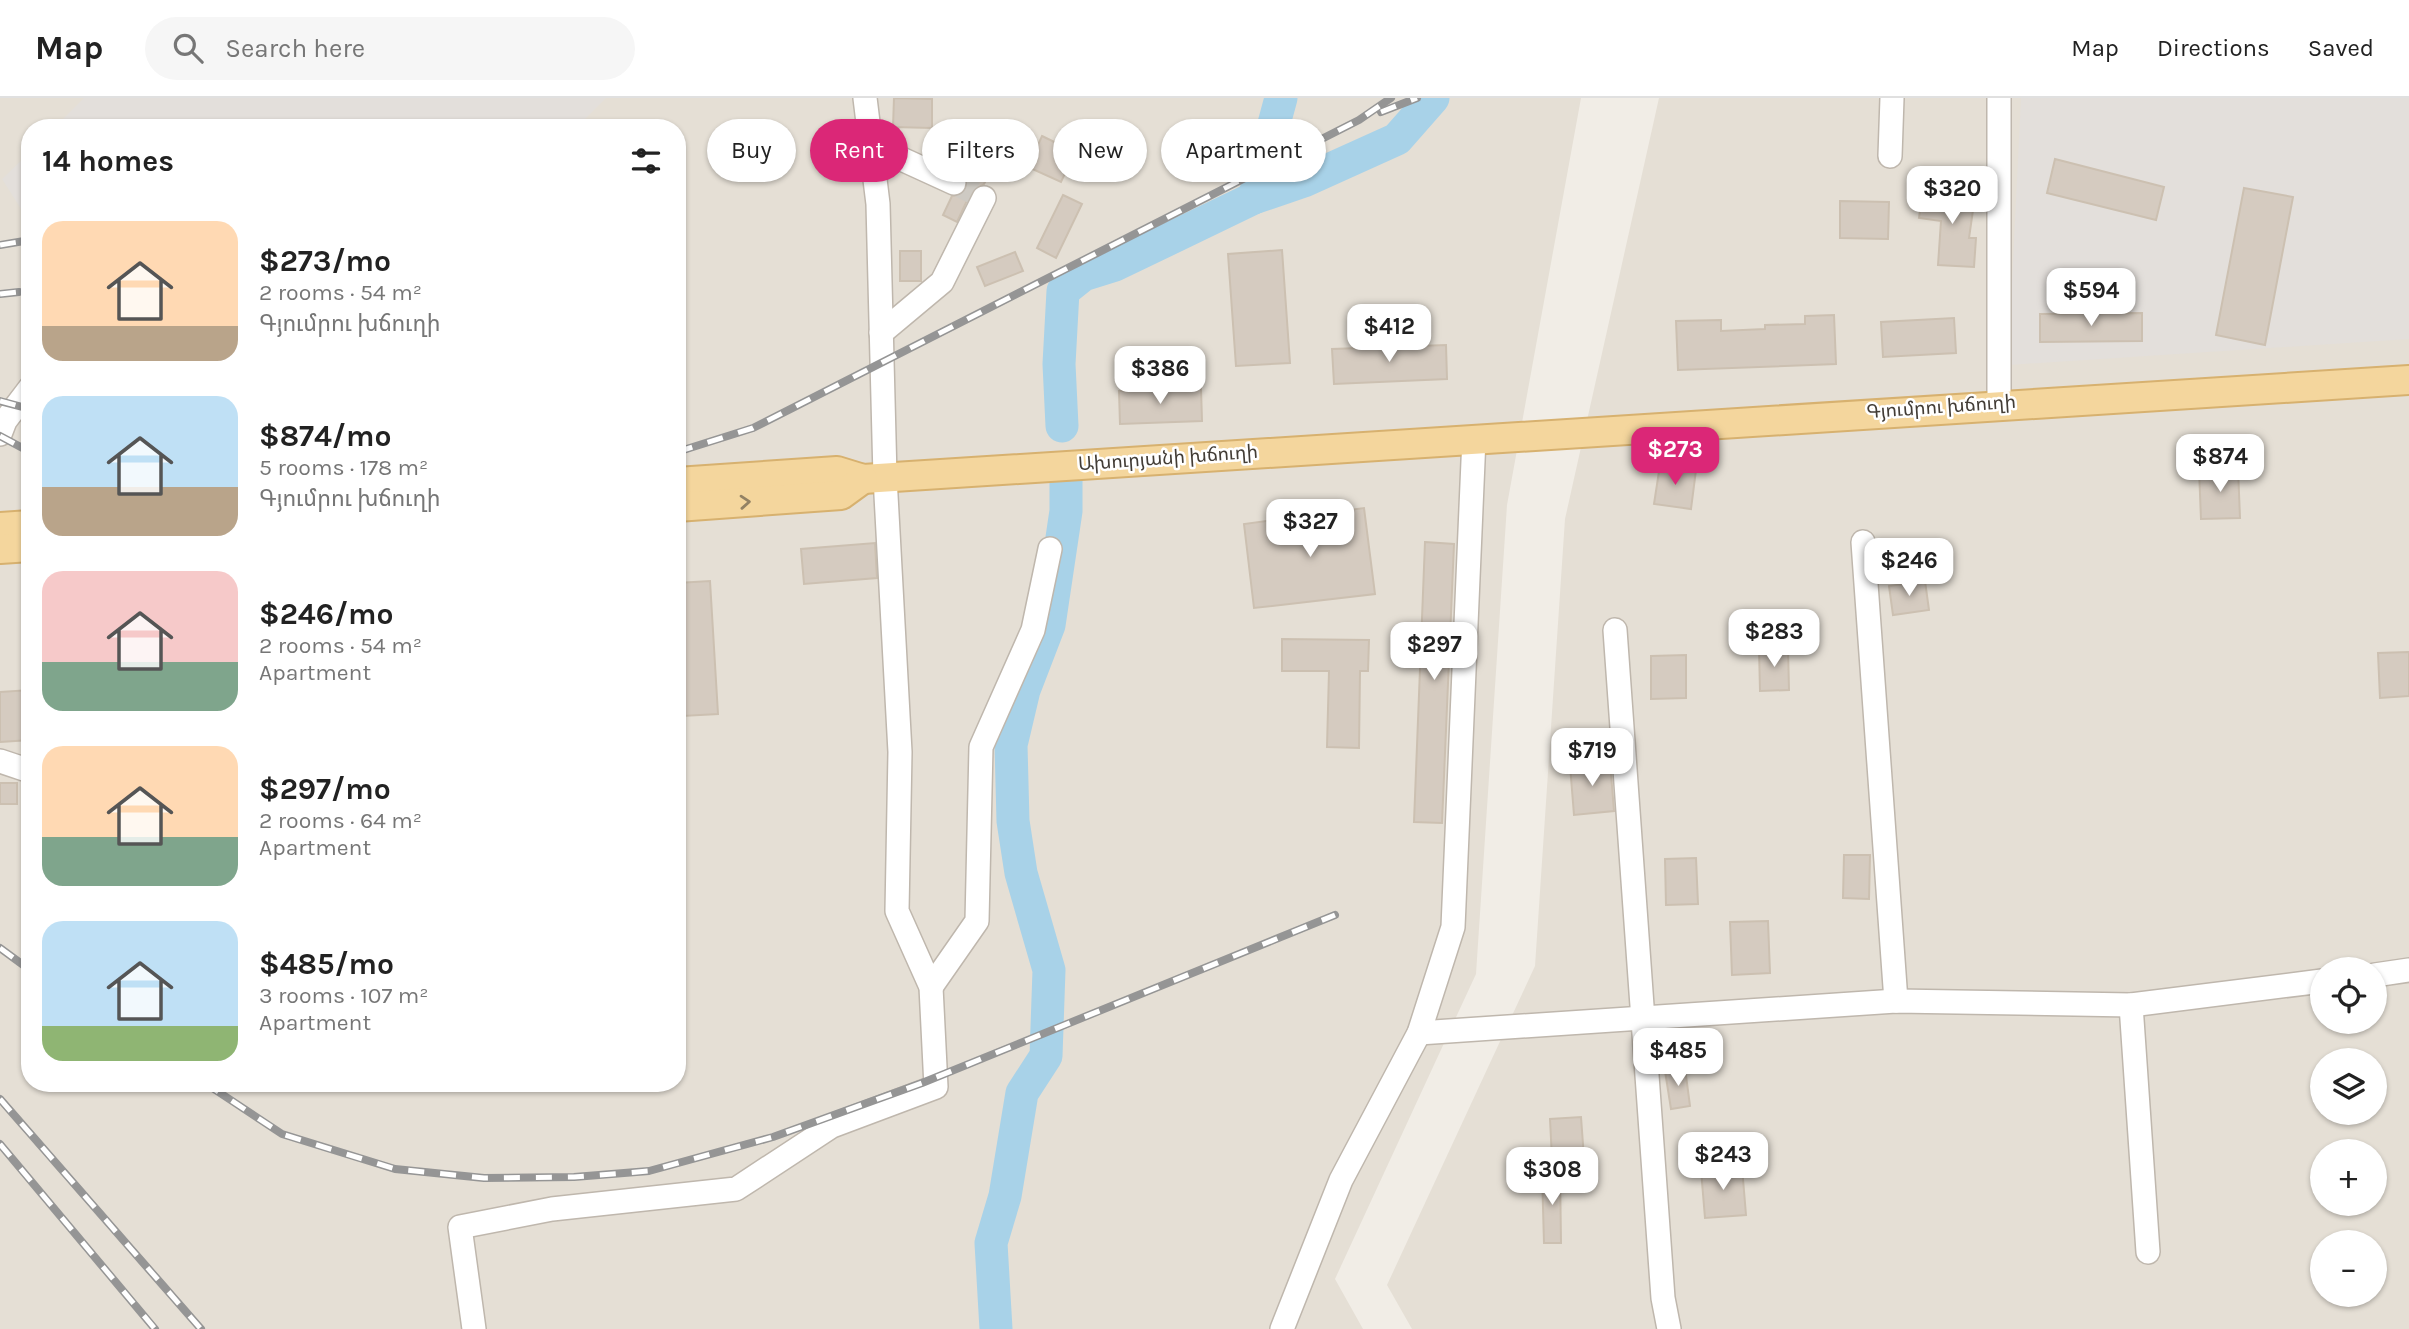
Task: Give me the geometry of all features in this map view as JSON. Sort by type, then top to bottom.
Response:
[{"type":"main road","name":"Գյումրու խճուղի","points":[[1474,438],[2409,380]]},
{"type":"main road","name":"Ախուրյանի խճուղի","points":[[686,481],[837,471],[874,478],[1474,438]]},
{"type":"main road","name":"Ախուրյանի խճուղի","points":[[686,506],[841,495],[874,478]]},
{"type":"main road","points":[[0,527],[21,526]]},
{"type":"main road","points":[[0,549],[21,548]]},
{"type":"street","points":[[865,98],[868,119]]},
{"type":"street","points":[[1889,156],[1892,98]]},
{"type":"street","points":[[1999,98],[1999,404]]},
{"type":"street","points":[[908,162],[954,183]]},
{"type":"street","points":[[474,1329],[460,1227],[552,1209],[736,1189],[832,1126],[936,1087],[931,987],[897,911],[900,752],[874,478],[881,333],[875,182]]},
{"type":"street","points":[[881,333],[943,282],[984,198]]},
{"type":"street","points":[[0,434],[5,421],[21,400]]},
{"type":"street","points":[[1282,1329],[1340,1180],[1419,1033],[1453,927],[1474,438]]},
{"type":"street","points":[[1863,542],[1896,1001]]},
{"type":"street","points":[[931,987],[977,921],[981,747],[1033,630],[1050,548]]},
{"type":"street","points":[[1615,630],[1662,1298],[1669,1329]]},
{"type":"street","points":[[0,761],[21,768]]},
{"type":"street","points":[[2387,973],[2409,970]]},
{"type":"street","points":[[1419,1033],[1896,1001],[2132,1005],[2310,983]]},
{"type":"street","points":[[2132,1005],[2148,1252]]},
{"type":"shaded area","points":[[0,98],[1581,98],[1507,505],[1476,974],[1335,1279],[1363,1329],[0,1329]]},
{"type":"shaded area","points":[[84,98],[606,98],[585,119],[63,119]]},
{"type":"shaded area","points":[[1659,98],[2409,98],[2409,1329],[1412,1329],[1387,1285],[1535,966],[1565,519]]},
{"type":"shaded area","points":[[2021,98],[2409,98],[2409,339],[2008,365]]},
{"type":"shaded area","points":[[21,161],[21,209],[2,179]]},
{"type":"building","points":[[894,98],[932,99],[932,119],[922,119],[922,128],[908,127],[908,119],[893,119]]},
{"type":"building","points":[[1042,136],[1053,141],[1053,178],[1039,172],[1039,143]]},
{"type":"building","points":[[2055,159],[2164,187],[2156,220],[2047,193]]},
{"type":"building","points":[[968,182],[985,182],[971,192],[957,222],[943,215],[952,196],[962,195]]},
{"type":"building","points":[[2244,188],[2293,197],[2265,345],[2216,335]]},
{"type":"building","points":[[1923,189],[1975,196],[1969,238],[1976,238],[1974,267],[1938,265],[1941,221],[1919,218]]},
{"type":"building","points":[[1063,195],[1082,204],[1056,258],[1037,248]]},
{"type":"building","points":[[1840,201],[1889,202],[1888,239],[1840,238]]},
{"type":"building","points":[[1282,250],[1290,363],[1236,366],[1228,254]]},
{"type":"building","points":[[900,251],[921,251],[921,281],[900,281]]},
{"type":"building","points":[[1015,252],[1023,271],[985,286],[977,267]]},
{"type":"building","points":[[2142,313],[2142,341],[2040,342],[2040,314]]},
{"type":"building","points":[[1834,315],[1836,364],[1678,370],[1676,321],[1721,320],[1721,331],[1765,329],[1765,325],[1805,324],[1805,316]]},
{"type":"building","points":[[1954,318],[1956,353],[1883,357],[1881,322]]},
{"type":"building","points":[[1446,345],[1447,379],[1334,384],[1332,349]]},
{"type":"building","points":[[1201,388],[1202,421],[1120,424],[1119,391]]},
{"type":"building","points":[[1660,465],[1696,470],[1691,509],[1654,504]]},
{"type":"building","points":[[2238,468],[2240,518],[2201,519],[2199,469]]},
{"type":"building","points":[[1364,508],[1375,594],[1254,608],[1244,524]]},
{"type":"building","points":[[1425,542],[1454,544],[1442,823],[1414,822]]},
{"type":"building","points":[[875,543],[877,578],[804,584],[801,549]]},
{"type":"building","points":[[710,581],[718,714],[686,716],[686,582]]},
{"type":"building","points":[[1925,581],[1929,610],[1893,615],[1889,586]]},
{"type":"building","points":[[1282,639],[1369,640],[1368,671],[1360,671],[1359,748],[1327,747],[1329,671],[1282,671]]},
{"type":"building","points":[[1759,648],[1788,648],[1789,690],[1760,691]]},
{"type":"building","points":[[2409,652],[2409,696],[2380,698],[2378,653]]},
{"type":"building","points":[[1686,655],[1686,698],[1651,699],[1651,656]]},
{"type":"building","points":[[21,691],[21,741],[0,742],[0,692]]},
{"type":"building","points":[[1610,761],[1614,811],[1574,815],[1570,765]]},
{"type":"building","points":[[0,783],[17,783],[17,804],[0,804]]},
{"type":"building","points":[[1844,855],[1870,855],[1869,899],[1843,898]]},
{"type":"building","points":[[1696,858],[1698,904],[1666,905],[1665,859]]},
{"type":"building","points":[[1768,921],[1770,973],[1732,975],[1730,922]]},
{"type":"building","points":[[1685,1068],[1690,1106],[1671,1109],[1665,1071]]},
{"type":"building","points":[[1581,1117],[1584,1158],[1552,1159],[1550,1119]]},
{"type":"building","points":[[1742,1167],[1746,1215],[1705,1218],[1701,1170]]},
{"type":"building","points":[[1560,1171],[1561,1243],[1544,1243],[1542,1172]]},
{"type":"waterway","points":[[1254,198],[1281,98]]},
{"type":"waterway","points":[[1062,426],[1059,364],[1063,291],[1083,275],[1115,265],[1254,198],[1304,181],[1397,139],[1433,98]]},
{"type":"waterway","points":[[996,1329],[991,1243],[1005,1196],[1022,1093],[1046,1056],[1049,970],[1021,873],[1013,821],[1011,745],[1024,690],[1049,625],[1066,511],[1066,480]]},
{"type":"tunnel","points":[[954,183],[984,198]]},
{"type":"railway","points":[[686,449],[753,428],[1359,120],[1391,98]]},
{"type":"railway","points":[[1381,112],[1417,98]]},
{"type":"railway","points":[[0,245],[21,242]]},
{"type":"railway","points":[[0,294],[19,292]]},
{"type":"railway","points":[[0,401],[21,407]]},
{"type":"railway","points":[[0,436],[21,447]]},
{"type":"railway","points":[[219,1092],[282,1134],[395,1169],[484,1178],[574,1177],[649,1171],[773,1137],[922,1083],[1335,915]]},
{"type":"railway","points":[[0,948],[21,963]]},
{"type":"railway","points":[[0,1099],[201,1329]]},
{"type":"railway","points":[[0,1144],[155,1329]]}]
